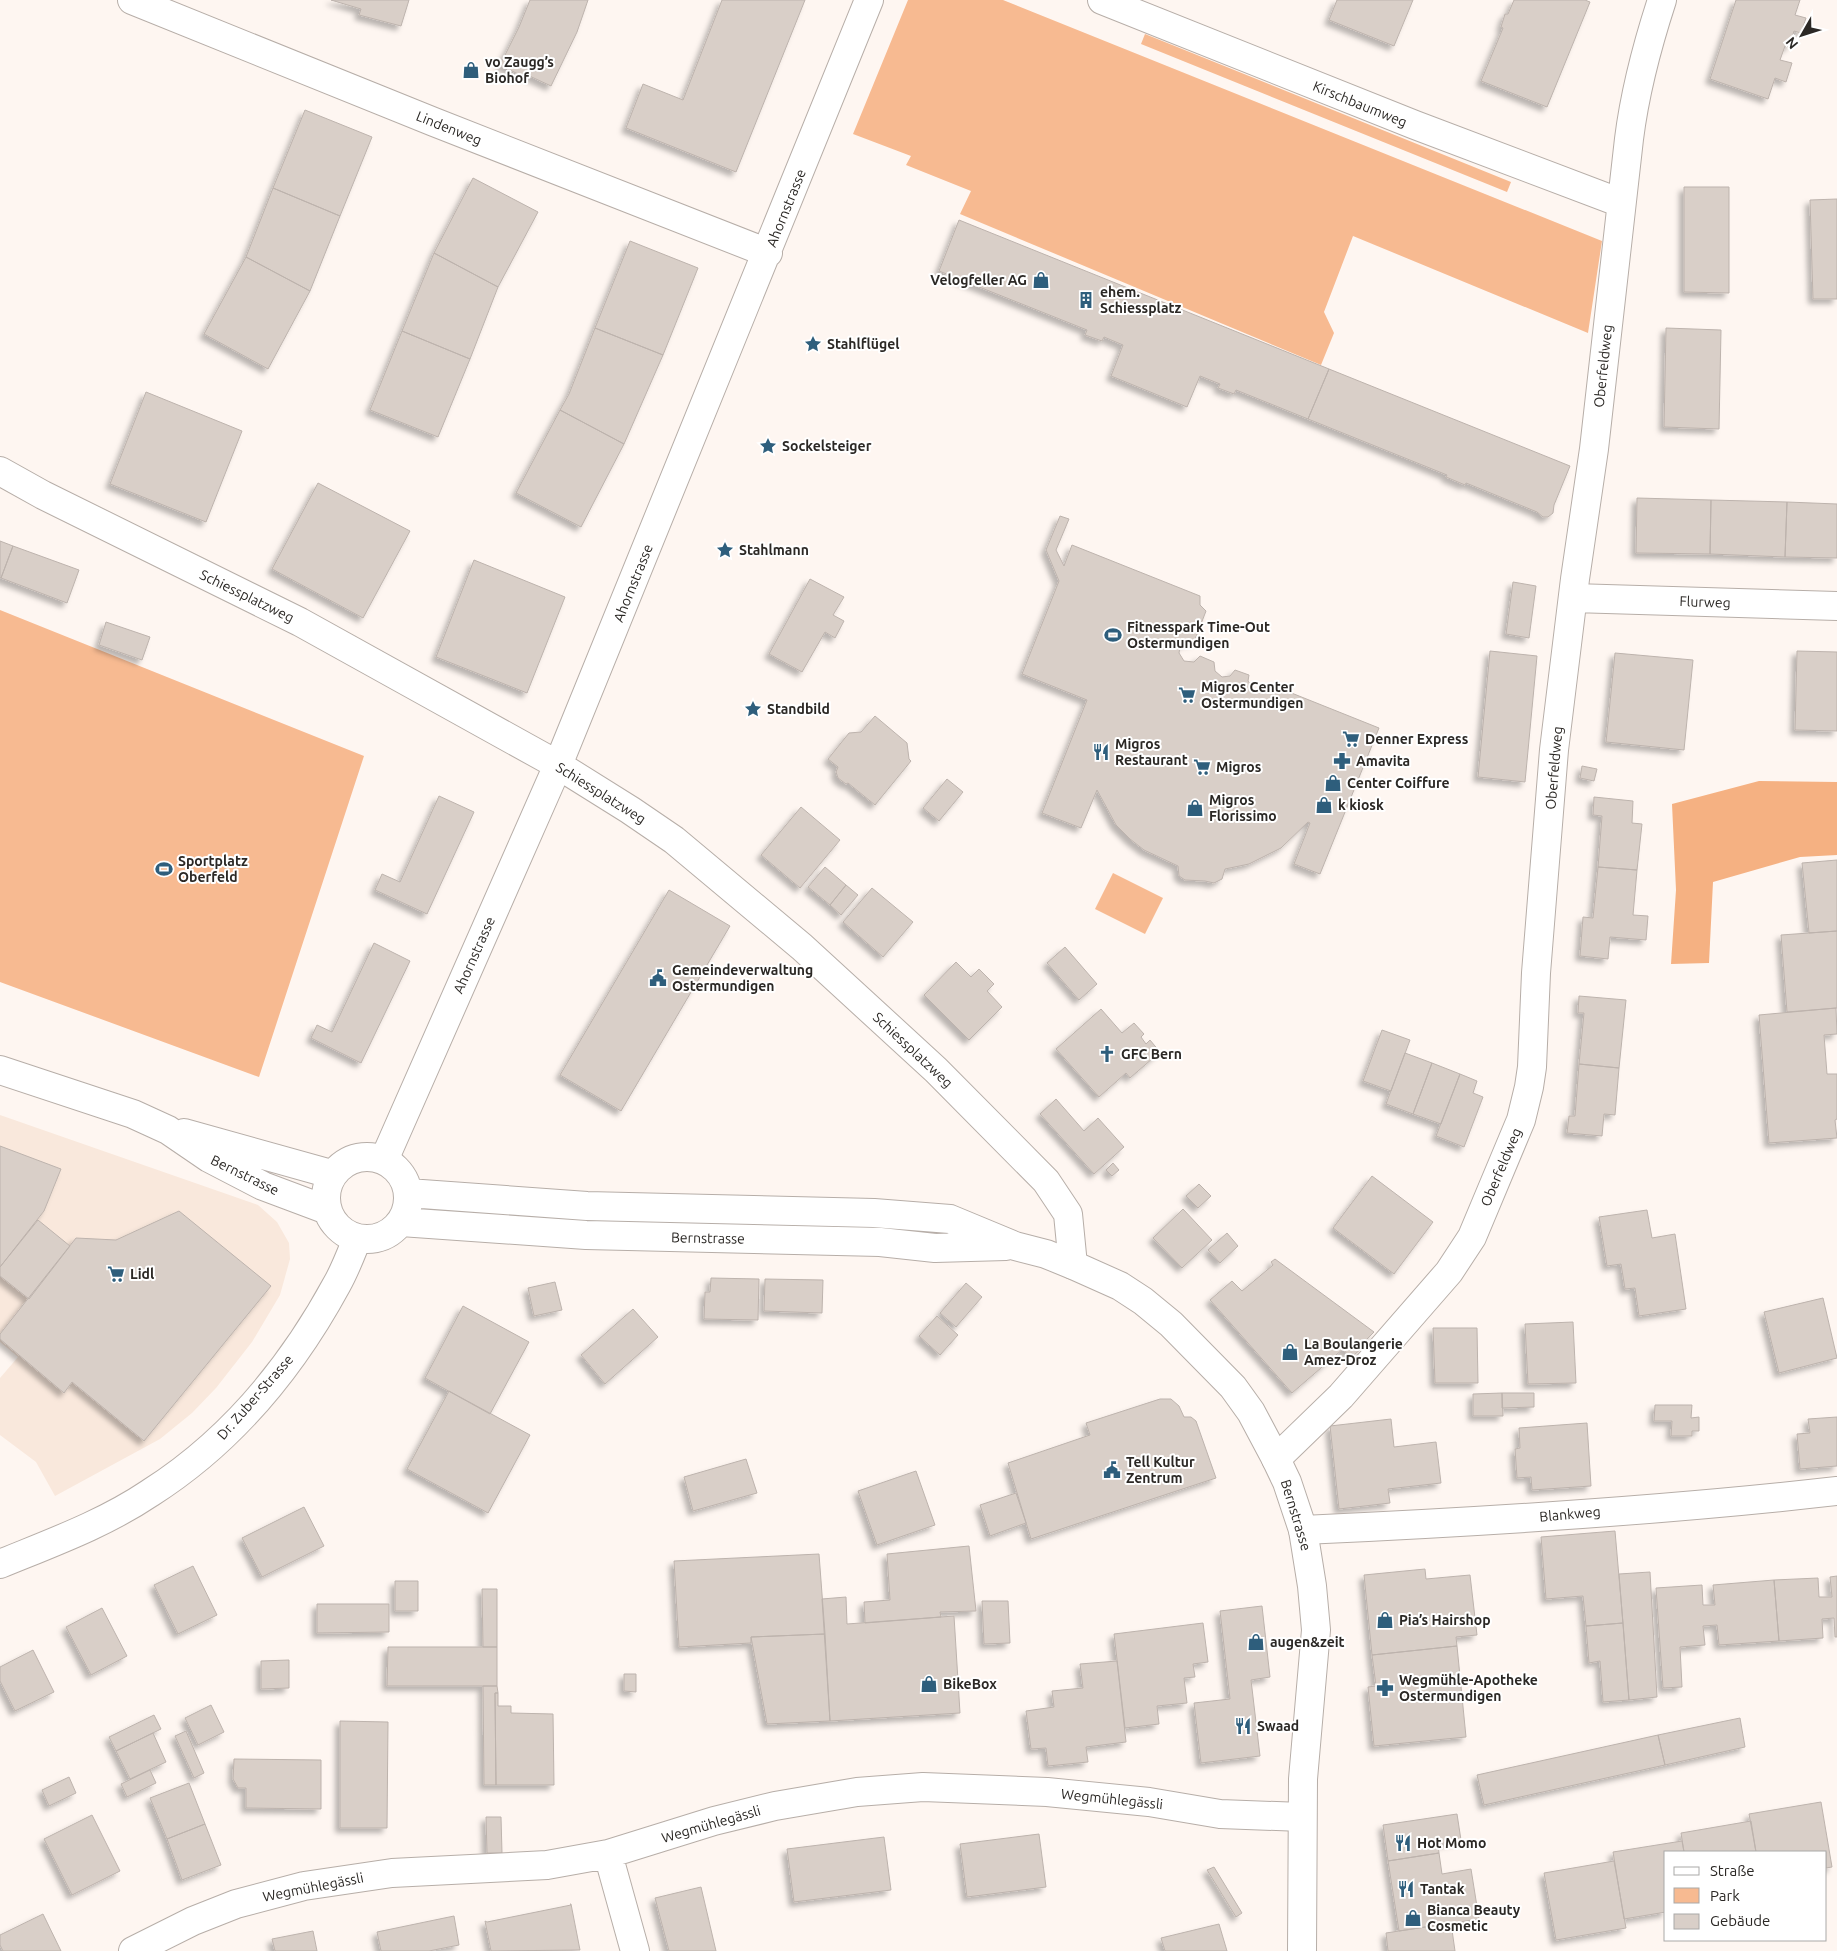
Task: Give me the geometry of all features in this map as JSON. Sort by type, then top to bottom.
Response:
[{"type":"street","name":"Lindenweg","points":[[132,0],[434,122],[768,253]]},
{"type":"street","name":"Ahornstrasse","points":[[384,1160],[558,765],[768,253],[869,0]]},
{"type":"street","name":"Kirschbaumweg","points":[[1102,0],[1415,126],[1621,203]]},
{"type":"street","name":"Oberfeldweg","points":[[1276,1459],[1341,1396],[1449,1272],[1472,1237],[1521,1120],[1532,1067],[1536,973],[1554,750],[1594,449],[1621,203],[1636,92],[1662,0]]},
{"type":"street","name":"Schiessplatzweg","points":[[0,471],[43,495],[300,622],[558,765],[674,840],[791,937],[936,1070],[1046,1181],[1068,1214],[1073,1265]]},
{"type":"street","name":"Flurweg","points":[[1573,598],[1837,606]]},
{"type":"street","name":"Bernstrasse","points":[[0,1070],[133,1114],[168,1130],[209,1158],[263,1186],[327,1210]]},
{"type":"street","name":"Bernstrasse","points":[[168,1130],[211,1140],[331,1174]]},
{"type":"street","points":[[361,1156],[371,1156],[384,1160],[395,1167],[404,1180],[408,1193],[407,1211],[401,1222],[392,1232],[380,1238],[369,1240],[357,1239],[346,1234],[335,1225],[327,1210],[326,1192],[331,1174],[341,1165],[361,1156]]},
{"type":"street","name":"Bernstrasse","points":[[408,1193],[587,1206],[884,1214],[950,1219],[1015,1246],[1046,1254],[1120,1286],[1143,1301],[1171,1324],[1233,1387],[1252,1412],[1287,1482],[1303,1530],[1310,1568],[1316,1630],[1303,1779],[1302,1951]]},
{"type":"street","name":"Bernstrasse","points":[[401,1222],[586,1235],[880,1242],[935,1248],[1015,1246]]},
{"type":"street","name":"Dr. Zuber-Strasse","points":[[0,1564],[74,1534],[113,1515],[183,1471],[215,1445],[244,1416],[297,1349],[338,1283],[357,1239]]},
{"type":"street","name":"Blankweg","points":[[1303,1530],[1456,1524],[1837,1491]]},
{"type":"street","name":"Wegmühlegässli","points":[[133,1951],[192,1921],[236,1904],[304,1886],[392,1873],[547,1865],[608,1854],[714,1821],[774,1806],[857,1792],[923,1787],[1046,1792],[1149,1802],[1220,1814],[1302,1817]]},
{"type":"street","points":[[608,1854],[635,1951]]},
{"type":"shaded area","points":[[1759,781],[1837,782],[1837,855],[1800,857],[1713,882],[1709,963],[1671,964],[1676,890],[1672,804]]},
{"type":"shaded area","points":[[0,1115],[258,1205],[277,1222],[289,1243],[290,1259],[280,1295],[252,1342],[216,1388],[192,1413],[160,1439],[55,1496],[36,1462],[0,1435],[0,1378],[18,1357],[0,1342]]},
{"type":"green space","points":[[908,0],[1003,0],[1602,241],[1588,333],[1353,236],[1324,312],[1334,333],[1321,365],[960,214],[971,191],[906,165],[911,156],[853,134]]},
{"type":"green space","points":[[1145,34],[1511,182],[1507,192],[1141,44]]},
{"type":"green space","name":"Sportplatz Oberfeld","points":[[0,610],[364,756],[259,1077],[0,982]]},
{"type":"green space","points":[[1113,873],[1163,898],[1145,934],[1095,909]]},
{"type":"building","points":[[331,0],[409,0],[401,26],[359,15],[361,9]]},
{"type":"building","points":[[530,0],[588,0],[577,32],[551,86],[523,73],[522,76],[500,65]]},
{"type":"building","points":[[722,0],[805,0],[736,172],[626,128],[643,84],[683,100]]},
{"type":"building","points":[[1337,0],[1413,0],[1394,46],[1329,20]]},
{"type":"building","points":[[1514,0],[1585,0],[1590,2],[1547,107],[1481,81],[1503,28],[1501,27],[1505,14],[1508,14]]},
{"type":"building","points":[[1736,0],[1800,0],[1795,15],[1806,18],[1801,33],[1794,31],[1789,47],[1785,46],[1780,60],[1792,63],[1786,82],[1775,78],[1768,99],[1710,79]]},
{"type":"building","points":[[305,110],[372,137],[340,216],[273,188]]},
{"type":"building","points":[[473,178],[538,212],[498,287],[434,253]]},
{"type":"building","points":[[1684,187],[1729,187],[1729,293],[1684,292]]},
{"type":"building","points":[[273,188],[340,216],[310,291],[246,257]]},
{"type":"building","points":[[1837,199],[1837,299],[1813,299],[1810,200]]},
{"type":"building","name":"ehem. Schiessplatz","points":[[959,220],[1329,369],[1308,419],[1236,390],[1234,394],[1218,388],[1220,384],[1200,376],[1187,407],[1111,376],[1123,345],[1104,337],[1102,341],[1085,335],[1087,330],[939,271]]},
{"type":"building","points":[[630,241],[698,268],[663,355],[595,328]]},
{"type":"building","points":[[434,253],[498,287],[470,359],[402,331]]},
{"type":"building","points":[[246,257],[310,291],[268,369],[204,334]]},
{"type":"building","points":[[595,328],[663,355],[624,444],[560,410],[569,394]]},
{"type":"building","points":[[1666,328],[1721,330],[1719,429],[1664,427]]},
{"type":"building","points":[[402,331],[470,359],[438,437],[370,410]]},
{"type":"building","points":[[1329,369],[1570,466],[1554,505],[1553,513],[1548,517],[1543,517],[1537,512],[1466,483],[1465,485],[1446,477],[1447,475],[1308,419]]},
{"type":"building","points":[[146,392],[242,431],[206,522],[110,484]]},
{"type":"building","points":[[560,410],[624,444],[581,527],[516,493]]},
{"type":"building","points":[[318,483],[410,531],[363,618],[272,569]]},
{"type":"building","points":[[1637,498],[1711,500],[1710,554],[1636,553]]},
{"type":"building","points":[[1711,500],[1787,502],[1785,557],[1710,554]]},
{"type":"building","points":[[1787,502],[1837,504],[1837,558],[1785,557]]},
{"type":"building","name":"Migros Center Ostermundigen","points":[[1060,516],[1069,519],[1056,550],[1064,566],[1072,545],[1200,596],[1200,605],[1206,611],[1194,642],[1186,642],[1180,647],[1179,653],[1184,661],[1194,662],[1200,656],[1214,662],[1215,671],[1222,677],[1230,676],[1235,670],[1249,675],[1248,681],[1254,689],[1264,690],[1269,684],[1379,728],[1320,874],[1294,864],[1310,823],[1308,822],[1281,848],[1249,864],[1225,869],[1222,879],[1214,883],[1185,880],[1179,876],[1178,866],[1144,850],[1130,839],[1116,825],[1097,790],[1081,828],[1042,813],[1087,700],[1022,674],[1059,581],[1046,550]]},
{"type":"building","points":[[0,541],[13,546],[1,578],[0,578]]},
{"type":"building","points":[[13,546],[79,570],[67,603],[1,578]]},
{"type":"building","points":[[474,560],[565,597],[527,693],[436,657]]},
{"type":"building","points":[[810,579],[844,597],[833,615],[844,621],[835,638],[825,632],[802,672],[769,654]]},
{"type":"building","points":[[1513,582],[1536,586],[1529,638],[1506,634]]},
{"type":"building","points":[[106,622],[150,637],[142,660],[99,645]]},
{"type":"building","points":[[1490,651],[1537,656],[1525,782],[1478,777]]},
{"type":"building","points":[[1797,651],[1837,652],[1837,731],[1795,730]]},
{"type":"building","points":[[1615,653],[1693,660],[1684,750],[1606,742]]},
{"type":"building","points":[[875,716],[907,743],[909,759],[911,761],[875,805],[848,783],[846,784],[838,778],[836,772],[838,767],[828,759],[849,733],[861,732]]},
{"type":"building","points":[[1582,766],[1597,769],[1594,781],[1580,778]]},
{"type":"building","points":[[947,779],[963,792],[939,821],[923,808]]},
{"type":"building","points":[[439,796],[474,812],[427,914],[375,890],[382,874],[400,882]]},
{"type":"building","points":[[1594,797],[1633,801],[1632,823],[1642,824],[1637,870],[1598,867],[1602,816],[1593,815]]},
{"type":"building","points":[[801,807],[840,840],[800,888],[761,855]]},
{"type":"building","points":[[1837,860],[1837,931],[1809,933],[1802,863]]},
{"type":"building","points":[[825,867],[846,885],[830,905],[808,887]]},
{"type":"building","points":[[1598,867],[1637,870],[1633,915],[1648,916],[1646,940],[1610,937],[1608,959],[1580,956],[1583,917],[1593,918]]},
{"type":"building","points":[[846,885],[858,895],[841,915],[830,905]]},
{"type":"building","points":[[872,888],[913,922],[883,957],[843,922]]},
{"type":"building","name":"Gemeindeverwaltung Ostermundigen","points":[[669,890],[730,926],[621,1111],[560,1075]]},
{"type":"building","points":[[1837,931],[1837,1008],[1787,1012],[1781,935]]},
{"type":"building","points":[[374,943],[410,961],[361,1063],[311,1038],[317,1025],[332,1032]]},
{"type":"building","points":[[1065,947],[1097,984],[1079,1000],[1047,963]]},
{"type":"building","points":[[956,962],[971,977],[979,969],[994,984],[987,991],[1002,1007],[969,1040],[924,995]]},
{"type":"building","points":[[1579,996],[1626,1000],[1619,1068],[1579,1064],[1584,1013],[1578,1013]]},
{"type":"building","points":[[1836,1008],[1837,1034],[1824,1035],[1827,1074],[1837,1074],[1837,1119],[1835,1120],[1837,1138],[1769,1143],[1759,1015]]},
{"type":"building","points":[[1101,1009],[1122,1033],[1134,1023],[1144,1034],[1141,1037],[1146,1044],[1150,1040],[1160,1052],[1130,1078],[1126,1073],[1099,1097],[1056,1049]]},
{"type":"building","points":[[1382,1030],[1410,1040],[1391,1091],[1363,1081]]},
{"type":"building","points":[[1405,1053],[1432,1063],[1413,1114],[1386,1104]]},
{"type":"building","points":[[1432,1063],[1460,1074],[1441,1124],[1413,1114]]},
{"type":"building","points":[[1579,1064],[1619,1068],[1615,1115],[1604,1114],[1602,1136],[1567,1133],[1569,1116],[1575,1116]]},
{"type":"building","points":[[1460,1074],[1477,1081],[1473,1093],[1483,1097],[1464,1147],[1436,1136]]},
{"type":"building","points":[[1056,1099],[1084,1131],[1098,1118],[1124,1147],[1094,1174],[1040,1114]]},
{"type":"building","points":[[0,1146],[61,1169],[44,1211],[0,1267]]},
{"type":"building","points":[[1113,1163],[1119,1170],[1112,1176],[1106,1170]]},
{"type":"building","points":[[1372,1176],[1433,1222],[1394,1274],[1333,1228]]},
{"type":"building","points":[[1199,1184],[1211,1196],[1198,1208],[1186,1196]]},
{"type":"building","points":[[1183,1209],[1212,1240],[1182,1268],[1153,1238]]},
{"type":"building","points":[[1647,1210],[1652,1238],[1675,1234],[1686,1309],[1639,1316],[1635,1288],[1625,1289],[1621,1264],[1607,1266],[1599,1217]]},
{"type":"building","points":[[179,1211],[271,1286],[144,1441],[72,1382],[64,1393],[0,1339],[0,1334],[76,1238],[116,1240]]},
{"type":"building","points":[[38,1220],[70,1246],[29,1299],[0,1276],[0,1267]]},
{"type":"building","points":[[1227,1233],[1238,1246],[1220,1263],[1208,1250]]},
{"type":"building","points":[[1275,1259],[1374,1332],[1354,1355],[1352,1353],[1348,1355],[1343,1349],[1292,1393],[1210,1300],[1232,1281],[1242,1291],[1273,1265],[1271,1262]]},
{"type":"building","points":[[711,1278],[759,1279],[758,1320],[704,1319],[705,1292],[710,1292]]},
{"type":"building","points":[[765,1279],[823,1280],[822,1313],[764,1311]]},
{"type":"building","points":[[555,1282],[562,1310],[534,1316],[528,1288]]},
{"type":"building","points":[[966,1283],[982,1297],[956,1327],[940,1313]]},
{"type":"building","points":[[1823,1298],[1837,1358],[1779,1373],[1764,1312]]},
{"type":"building","points":[[463,1306],[529,1342],[490,1414],[425,1378]]},
{"type":"building","points":[[633,1309],[658,1337],[605,1384],[581,1355]]},
{"type":"building","points":[[937,1316],[958,1335],[940,1355],[919,1336]]},
{"type":"building","points":[[1573,1322],[1576,1383],[1528,1384],[1525,1324]]},
{"type":"building","points":[[1433,1328],[1477,1328],[1478,1383],[1435,1383]]},
{"type":"building","points":[[449,1391],[530,1435],[488,1513],[407,1469]]},
{"type":"building","points":[[1502,1393],[1503,1416],[1473,1416],[1473,1394]]},
{"type":"building","points":[[1502,1393],[1534,1393],[1534,1407],[1502,1408]]},
{"type":"building","name":"Tell Kultur Zentrum","points":[[1160,1399],[1171,1399],[1179,1406],[1184,1417],[1191,1417],[1196,1421],[1216,1478],[1031,1539],[1008,1463],[1090,1435],[1086,1423]]},
{"type":"building","points":[[1655,1405],[1692,1405],[1691,1418],[1699,1417],[1699,1431],[1692,1431],[1692,1436],[1671,1436],[1672,1421],[1654,1421]]},
{"type":"building","points":[[1837,1417],[1837,1466],[1800,1469],[1797,1434],[1810,1433],[1808,1419]]},
{"type":"building","points":[[1391,1419],[1394,1447],[1436,1442],[1441,1483],[1388,1489],[1390,1503],[1339,1509],[1330,1426]]},
{"type":"building","points":[[1587,1423],[1591,1486],[1532,1490],[1531,1477],[1517,1478],[1515,1449],[1520,1448],[1519,1428]]},
{"type":"building","points":[[746,1459],[757,1493],[693,1511],[684,1477]]},
{"type":"building","points":[[916,1471],[935,1525],[877,1545],[858,1491]]},
{"type":"building","points":[[1016,1493],[1026,1523],[990,1536],[980,1505]]},
{"type":"building","points":[[304,1507],[324,1546],[262,1577],[242,1538]]},
{"type":"building","points":[[1615,1531],[1623,1623],[1586,1626],[1583,1596],[1546,1599],[1541,1537]]},
{"type":"building","points":[[969,1546],[976,1611],[940,1612],[941,1617],[865,1623],[864,1602],[890,1600],[887,1554]]},
{"type":"building","points":[[819,1554],[825,1634],[751,1637],[751,1643],[679,1647],[674,1561]]},
{"type":"building","points":[[193,1566],[217,1615],[178,1634],[154,1585]]},
{"type":"building","points":[[1425,1569],[1426,1579],[1470,1575],[1477,1635],[1456,1637],[1457,1646],[1372,1655],[1364,1575]]},
{"type":"building","points":[[1650,1572],[1657,1697],[1629,1700],[1619,1574]]},
{"type":"building","points":[[1837,1576],[1837,1637],[1835,1637],[1834,1618],[1822,1619],[1823,1638],[1779,1641],[1774,1580],[1818,1578],[1819,1597],[1832,1597],[1830,1577]]},
{"type":"building","points":[[1774,1580],[1779,1641],[1719,1645],[1717,1625],[1703,1626],[1705,1645],[1680,1647],[1682,1687],[1663,1688],[1656,1588],[1702,1585],[1703,1605],[1715,1605],[1713,1585]]},
{"type":"building","points":[[395,1581],[418,1581],[418,1611],[395,1611]]},
{"type":"building","points":[[482,1589],[497,1589],[497,1647],[483,1647]]},
{"type":"building","points":[[846,1597],[847,1624],[954,1616],[960,1713],[830,1721],[822,1599]]},
{"type":"building","points":[[982,1601],[1008,1601],[1010,1643],[984,1644]]},
{"type":"building","points":[[317,1604],[389,1604],[389,1632],[317,1633]]},
{"type":"building","points":[[1262,1606],[1270,1677],[1251,1680],[1260,1756],[1201,1763],[1194,1703],[1230,1699],[1220,1611]]},
{"type":"building","points":[[102,1608],[127,1656],[91,1675],[66,1627]]},
{"type":"building","points":[[1203,1623],[1208,1662],[1193,1664],[1195,1677],[1184,1678],[1187,1703],[1157,1706],[1159,1724],[1125,1728],[1114,1634]]},
{"type":"building","points":[[1623,1623],[1629,1700],[1603,1702],[1600,1661],[1589,1663],[1586,1626]]},
{"type":"building","points":[[825,1634],[830,1721],[767,1724],[751,1637]]},
{"type":"building","points":[[1457,1646],[1466,1737],[1374,1746],[1368,1687],[1376,1686],[1372,1655]]},
{"type":"building","points":[[388,1647],[497,1647],[497,1686],[387,1686]]},
{"type":"building","points":[[33,1650],[54,1692],[15,1711],[0,1681],[0,1667]]},
{"type":"building","points":[[289,1660],[289,1688],[261,1689],[261,1661]]},
{"type":"building","points":[[1117,1661],[1126,1742],[1086,1747],[1088,1762],[1048,1766],[1046,1748],[1031,1749],[1026,1711],[1054,1707],[1052,1691],[1083,1688],[1080,1664]]},
{"type":"building","points":[[624,1674],[636,1674],[636,1692],[624,1691]]},
{"type":"building","points":[[483,1686],[497,1686],[498,1693],[495,1693],[496,1785],[484,1785]]},
{"type":"building","points":[[495,1693],[498,1693],[498,1706],[511,1706],[511,1713],[553,1714],[554,1785],[496,1785]]},
{"type":"building","points":[[211,1705],[224,1732],[198,1745],[185,1718]]},
{"type":"building","points":[[154,1715],[161,1729],[116,1751],[109,1737]]},
{"type":"building","points":[[1740,1718],[1745,1747],[1665,1765],[1658,1735]]},
{"type":"building","points":[[340,1721],[388,1722],[387,1828],[340,1828]]},
{"type":"building","points":[[186,1731],[204,1773],[194,1778],[175,1736]]},
{"type":"building","points":[[153,1733],[166,1762],[130,1779],[116,1751]]},
{"type":"building","points":[[1658,1735],[1665,1765],[1484,1805],[1477,1775]]},
{"type":"building","points":[[234,1759],[321,1760],[321,1809],[246,1808],[246,1788],[238,1788],[233,1779]]},
{"type":"building","points":[[150,1770],[156,1783],[127,1797],[121,1784]]},
{"type":"building","points":[[69,1777],[76,1793],[49,1806],[42,1790]]},
{"type":"building","points":[[189,1783],[205,1824],[167,1839],[150,1798]]},
{"type":"building","points":[[1821,1802],[1832,1867],[1827,1868],[1827,1851],[1756,1851],[1749,1814]]},
{"type":"building","points":[[1457,1814],[1461,1840],[1438,1844],[1439,1853],[1388,1861],[1383,1825]]},
{"type":"building","points":[[92,1815],[120,1871],[72,1895],[44,1839]]},
{"type":"building","points":[[486,1817],[501,1817],[502,1853],[487,1853]]},
{"type":"building","points":[[1751,1821],[1756,1851],[1684,1851],[1681,1833]]},
{"type":"building","points":[[205,1824],[221,1865],[182,1880],[167,1839]]},
{"type":"building","points":[[1039,1834],[1046,1887],[967,1897],[960,1844]]},
{"type":"building","points":[[884,1837],[891,1890],[794,1902],[787,1849]]},
{"type":"building","points":[[1682,1841],[1684,1851],[1664,1851],[1664,1912],[1624,1919],[1613,1852]]},
{"type":"building","points":[[1439,1853],[1442,1874],[1471,1869],[1479,1919],[1399,1931],[1388,1861]]},
{"type":"building","points":[[1614,1861],[1626,1928],[1556,1940],[1544,1873]]},
{"type":"building","points":[[1214,1867],[1242,1913],[1236,1917],[1207,1870]]},
{"type":"building","points":[[701,1887],[716,1951],[669,1951],[655,1898]]},
{"type":"building","points":[[570,1904],[580,1950],[491,1951],[485,1921]]},
{"type":"building","points":[[43,1914],[61,1951],[3,1951],[0,1945],[0,1935]]},
{"type":"building","points":[[454,1916],[459,1945],[429,1951],[381,1951],[377,1932]]},
{"type":"building","points":[[1451,1923],[1455,1951],[1388,1951],[1386,1933]]},
{"type":"building","points":[[1219,1924],[1227,1951],[1165,1951],[1161,1938]]},
{"type":"building","points":[[313,1931],[317,1951],[275,1951],[272,1939]]},
{"type":"place","name":"vo Zaugg’s Biohof","points":[[471,70]]},
{"type":"place","name":"Velogfeller AG","points":[[1041,280]]},
{"type":"place","name":"ehem. Schiessplatz","points":[[1086,300]]},
{"type":"place","name":"Stahlflügel","points":[[813,344]]},
{"type":"place","name":"Sockelsteiger","points":[[768,446]]},
{"type":"place","name":"Stahlmann","points":[[725,550]]},
{"type":"place","name":"Fitnesspark Time-Out Ostermundigen","points":[[1113,635]]},
{"type":"place","name":"Migros Center Ostermundigen","points":[[1187,695]]},
{"type":"place","name":"Standbild","points":[[753,709]]},
{"type":"place","name":"Denner Express","points":[[1351,739]]},
{"type":"place","name":"Migros Restaurant","points":[[1101,752]]},
{"type":"place","name":"Amavita","points":[[1342,761]]},
{"type":"place","name":"Migros","points":[[1202,767]]},
{"type":"place","name":"Center Coiffure","points":[[1333,783]]},
{"type":"place","name":"k kiosk","points":[[1324,805]]},
{"type":"place","name":"Migros Florissimo","points":[[1195,808]]},
{"type":"place","name":"Sportplatz Oberfeld","points":[[164,869]]},
{"type":"place","name":"Gemeindeverwaltung Ostermundigen","points":[[658,978]]},
{"type":"place","name":"GFC Bern","points":[[1107,1054]]},
{"type":"place","name":"Lidl","points":[[116,1274]]},
{"type":"place","name":"La Boulangerie Amez-Droz","points":[[1290,1352]]},
{"type":"place","name":"Tell Kultur Zentrum","points":[[1112,1470]]},
{"type":"place","name":"Pia’s Hairshop","points":[[1385,1620]]},
{"type":"place","name":"augen&zeit","points":[[1256,1642]]},
{"type":"place","name":"BikeBox","points":[[929,1684]]},
{"type":"place","name":"Wegmühle-Apotheke Ostermundigen","points":[[1385,1688]]},
{"type":"place","name":"Swaad","points":[[1243,1726]]},
{"type":"place","name":"Hot Momo","points":[[1403,1843]]},
{"type":"place","name":"Tantak","points":[[1406,1889]]},
{"type":"place","name":"Bianca Beauty Cosmetic","points":[[1413,1918]]}]
